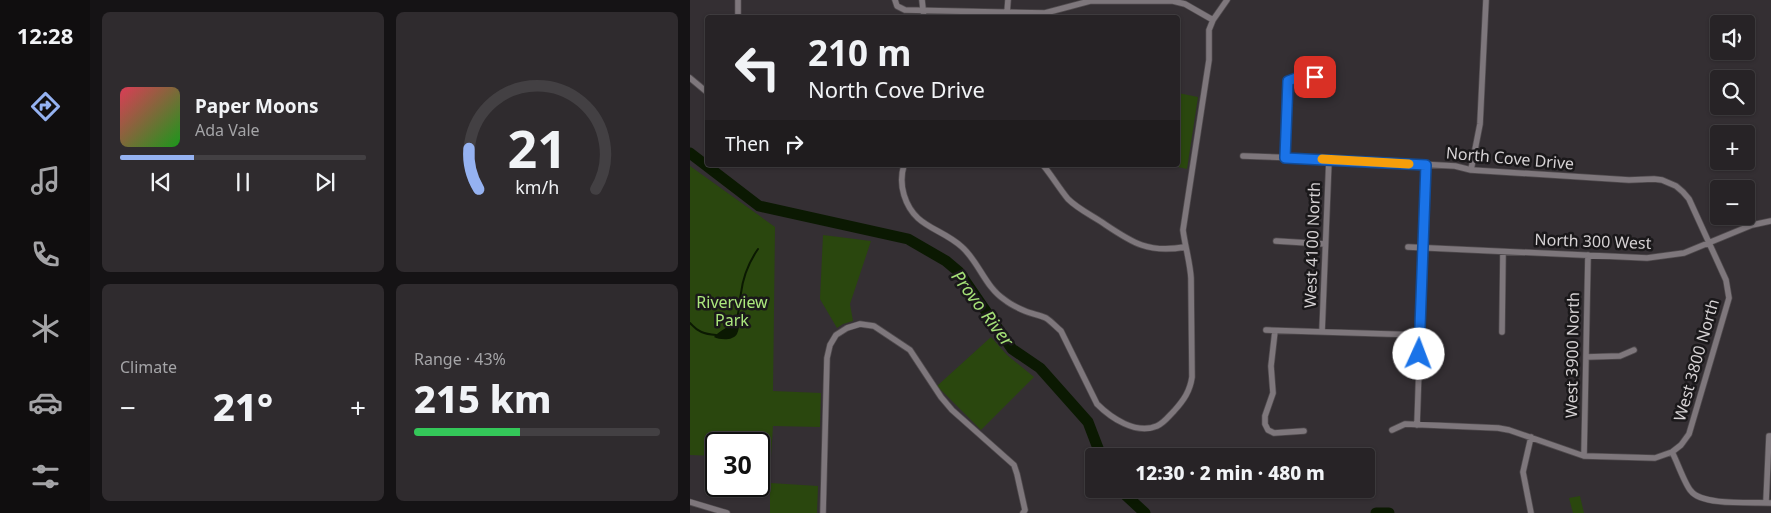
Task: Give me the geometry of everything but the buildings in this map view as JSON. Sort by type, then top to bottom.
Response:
[{"type":"street","points":[[738,0],[738,15]]},
{"type":"street","points":[[895,0],[897,6],[902,10],[923,14],[1045,14],[1090,2],[1173,1],[1184,4],[1213,20]]},
{"type":"street","points":[[922,0],[923,14]]},
{"type":"street","points":[[923,14],[927,0]]},
{"type":"street","points":[[1007,13],[1008,0]]},
{"type":"street","points":[[903,167],[901,174],[902,188],[907,204],[915,217],[961,246],[974,261],[989,285],[1002,298],[1024,311],[1045,318],[1054,324],[1060,331],[1098,404],[1107,414],[1136,428],[1156,426],[1165,421],[1184,400],[1190,388],[1192,377],[1191,278],[1182,230],[1209,60],[1209,30],[1213,20],[1227,0]]},
{"type":"street","points":[[1470,170],[1480,124],[1486,0]]},
{"type":"street","points":[[690,78],[705,90]]},
{"type":"street","points":[[1285,158],[1288,81],[1296,78],[1328,78]]},
{"type":"street","name":"North Cove Drive","points":[[1243,156],[1455,166],[1470,170],[1630,180],[1662,180],[1676,186],[1688,199],[1709,244]]},
{"type":"street","name":"West 4100 North","points":[[1322,332],[1329,159]]},
{"type":"street","points":[[1417,425],[1426,165]]},
{"type":"street","points":[[1044,167],[1069,200],[1078,208],[1130,240],[1156,249],[1169,250],[1185,247]]},
{"type":"street","name":"North 300 West","points":[[1408,247],[1647,258],[1661,257],[1684,253],[1752,225],[1771,221]]},
{"type":"street","points":[[1276,241],[1325,244]]},
{"type":"street","name":"West 3800 North","points":[[1672,452],[1681,445],[1689,434],[1728,305],[1726,280],[1709,244]]},
{"type":"street","points":[[1502,332],[1503,252]]},
{"type":"street","name":"West 3900 North","points":[[1584,456],[1588,255]]},
{"type":"street","points":[[823,513],[827,358],[830,345],[836,335],[847,328],[860,324],[874,326],[910,350],[941,398],[1014,466],[1024,511]]},
{"type":"street","points":[[1266,330],[1420,335]]},
{"type":"street","points":[[1275,331],[1271,366],[1274,392],[1265,416],[1265,424],[1268,430],[1274,433],[1304,431]]},
{"type":"street","points":[[1586,357],[1620,356],[1634,350]]},
{"type":"street","points":[[1392,430],[1401,425],[1498,428],[1531,437],[1584,456],[1654,458],[1672,452],[1691,492],[1698,497],[1722,502],[1768,502],[1770,436]]},
{"type":"street","points":[[1531,437],[1523,472],[1531,513]]},
{"type":"street","points":[[690,502],[727,513]]},
{"type":"green space","points":[[1180,93],[1198,97],[1187,169],[1178,167],[1180,167]]},
{"type":"green space","name":"Riverview Park","points":[[690,166],[775,227],[773,391],[821,393],[820,427],[773,426],[771,457],[770,432],[705,432],[705,456],[690,455]]},
{"type":"green space","points":[[823,235],[871,241],[850,304],[853,321],[837,328],[820,299]]},
{"type":"green space","points":[[991,337],[1007,355],[1034,377],[981,430],[937,386]]},
{"type":"green space","points":[[770,483],[818,486],[817,513],[770,513]]},
{"type":"green space","points":[[1580,496],[1584,513],[1573,513],[1569,498]]},
{"type":"shaded area","points":[[736,319],[740,321],[738,332],[733,338],[720,339],[714,337],[730,325]]},
{"type":"waterway","name":"Provo River","points":[[690,153],[705,165]]},
{"type":"waterway","name":"Provo River","points":[[708,167],[759,206],[908,239],[946,261],[959,272],[1012,349],[1040,368],[1088,422],[1098,448]]},
{"type":"waterway","points":[[736,320],[745,275],[758,249]]},
{"type":"waterway","points":[[690,323],[702,332],[716,335]]},
{"type":"waterway","name":"Provo River","points":[[1129,498],[1145,513]]},
{"type":"waterway","name":"Provo River","points":[[1376,513],[1389,513]]},
{"type":"slow traffic","points":[[1322,159],[1409,164]]},
{"type":"route","points":[[1315,77],[1296,78],[1288,81],[1285,158],[1426,165],[1419,354]]}]
